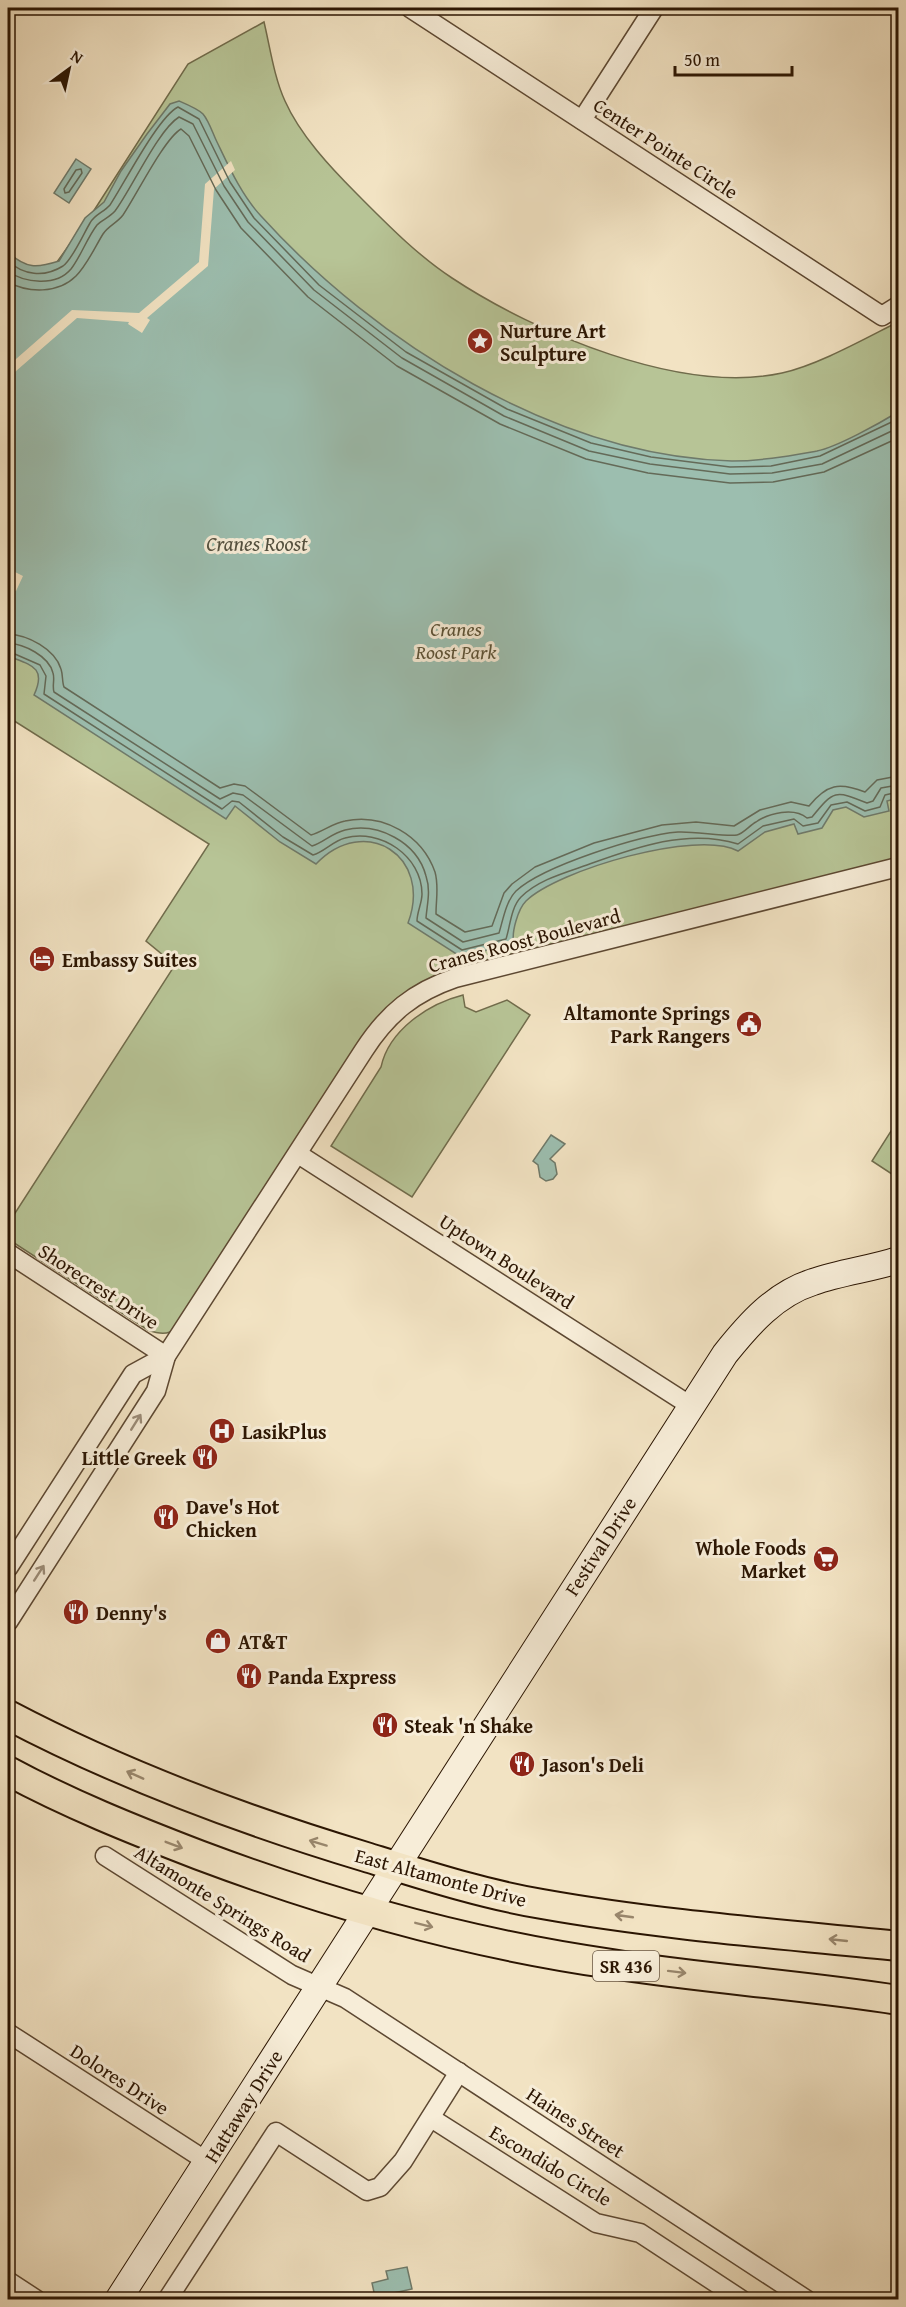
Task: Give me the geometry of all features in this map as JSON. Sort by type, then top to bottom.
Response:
[{"type":"main road","name":"East Altamonte Drive","points":[[8,1715],[173,1792],[285,1833],[394,1866],[541,1904],[664,1922],[898,1946]]},
{"type":"main road","name":"SR 436","points":[[8,1771],[131,1829],[286,1887],[462,1935],[611,1964],[835,1990],[898,2000]]},
{"type":"street","name":"Center Pointe Circle","points":[[410,8],[882,316],[898,306]]},
{"type":"street","points":[[582,120],[654,8]]},
{"type":"street","name":"Cranes Roost Boulevard","points":[[8,1622],[156,1391],[166,1356],[378,1029],[409,999],[431,986],[455,978],[898,867]]},
{"type":"street","name":"Uptown Boulevard","points":[[298,1154],[691,1406]]},
{"type":"street","name":"Shorecrest Drive","points":[[8,1253],[166,1356]]},
{"type":"street","name":"Festival Drive","points":[[367,1910],[725,1354],[768,1306],[812,1282],[898,1260]]},
{"type":"street","name":"Cranes Roost Boulevard","points":[[8,1568],[133,1374],[166,1356]]},
{"type":"street","name":"Altamonte Springs Road","points":[[105,1856],[292,1975],[319,1986]]},
{"type":"street","name":"Hattaway Drive","points":[[118,2300],[367,1910]]},
{"type":"street","name":"Haines Street","points":[[319,1986],[345,1998],[807,2300]]},
{"type":"street","name":"Dolores Drive","points":[[8,2033],[208,2162]]},
{"type":"street","points":[[167,2300],[276,2132],[367,2191],[380,2187],[403,2161],[459,2072]]},
{"type":"street","name":"Escondido Circle","points":[[431,2118],[596,2223],[640,2233],[742,2300]]},
{"type":"street","points":[[8,2280],[37,2300]]},
{"type":"green space","name":"Cranes Roost","points":[[264,22],[275,72],[285,101],[299,126],[327,162],[414,249],[452,278],[524,319],[566,338],[655,367],[700,375],[742,377],[782,373],[811,364],[898,322],[898,858],[451,972],[416,987],[397,1000],[370,1027],[177,1329],[159,1333],[148,1330],[8,1239],[8,1224],[175,965],[146,941],[209,844],[8,717],[8,310],[57,262],[93,212],[188,64]]},
{"type":"green space","points":[[463,995],[465,1007],[476,1012],[507,1000],[530,1015],[412,1197],[331,1146],[381,1067],[392,1041],[401,1030],[424,1012]]},
{"type":"green space","points":[[898,1120],[898,1178],[872,1161]]},
{"type":"water","name":"Cranes Roost","points":[[179,101],[203,114],[248,200],[307,263],[358,307],[414,348],[474,384],[536,415],[600,438],[666,454],[732,461],[774,458],[825,449],[898,412],[898,798],[887,801],[889,811],[864,817],[846,807],[833,810],[822,828],[798,834],[794,824],[765,832],[738,851],[718,846],[692,845],[629,856],[596,866],[543,889],[526,901],[516,921],[513,933],[514,943],[461,957],[408,923],[413,899],[411,878],[403,861],[390,849],[373,843],[355,842],[335,849],[316,864],[280,842],[235,806],[226,819],[34,695],[39,678],[35,668],[8,656],[8,252],[20,262],[32,266],[59,261],[85,218],[104,202],[121,171],[147,134],[170,104]]},
{"type":"water","points":[[76,159],[91,169],[69,203],[54,193]]},
{"type":"water","points":[[551,1135],[565,1144],[550,1159],[555,1163],[557,1174],[553,1179],[546,1181],[540,1177],[538,1165],[533,1161]]},
{"type":"water","points":[[407,2267],[412,2289],[375,2297],[372,2283],[388,2279],[386,2271]]},
{"type":"pier","points":[[231,161],[235,170],[214,189],[208,266],[147,318],[150,320],[142,333],[128,324],[129,322],[77,318],[8,378],[8,366],[72,310],[139,313],[199,262],[205,184]]},
{"type":"pier","points":[[9,569],[23,576],[16,591],[12,590],[8,660]]},
{"type":"place","name":"Nurture Art Sculpture","points":[[480,341]]},
{"type":"place","name":"Embassy Suites","points":[[42,959]]},
{"type":"place","name":"Altamonte Springs Park Rangers","points":[[749,1024]]},
{"type":"place","name":"LasikPlus","points":[[222,1431]]},
{"type":"place","name":"Little Greek","points":[[205,1457]]},
{"type":"place","name":"Dave's Hot Chicken","points":[[166,1517]]},
{"type":"place","name":"Whole Foods Market","points":[[826,1559]]},
{"type":"place","name":"Denny's","points":[[76,1612]]},
{"type":"place","name":"AT&T","points":[[218,1641]]},
{"type":"place","name":"Panda Express","points":[[249,1676]]},
{"type":"place","name":"Steak 'n Shake","points":[[385,1725]]},
{"type":"place","name":"Jason's Deli","points":[[522,1764]]},
{"type":"park label","name":"Cranes Roost Park","points":[[456,640]]}]
